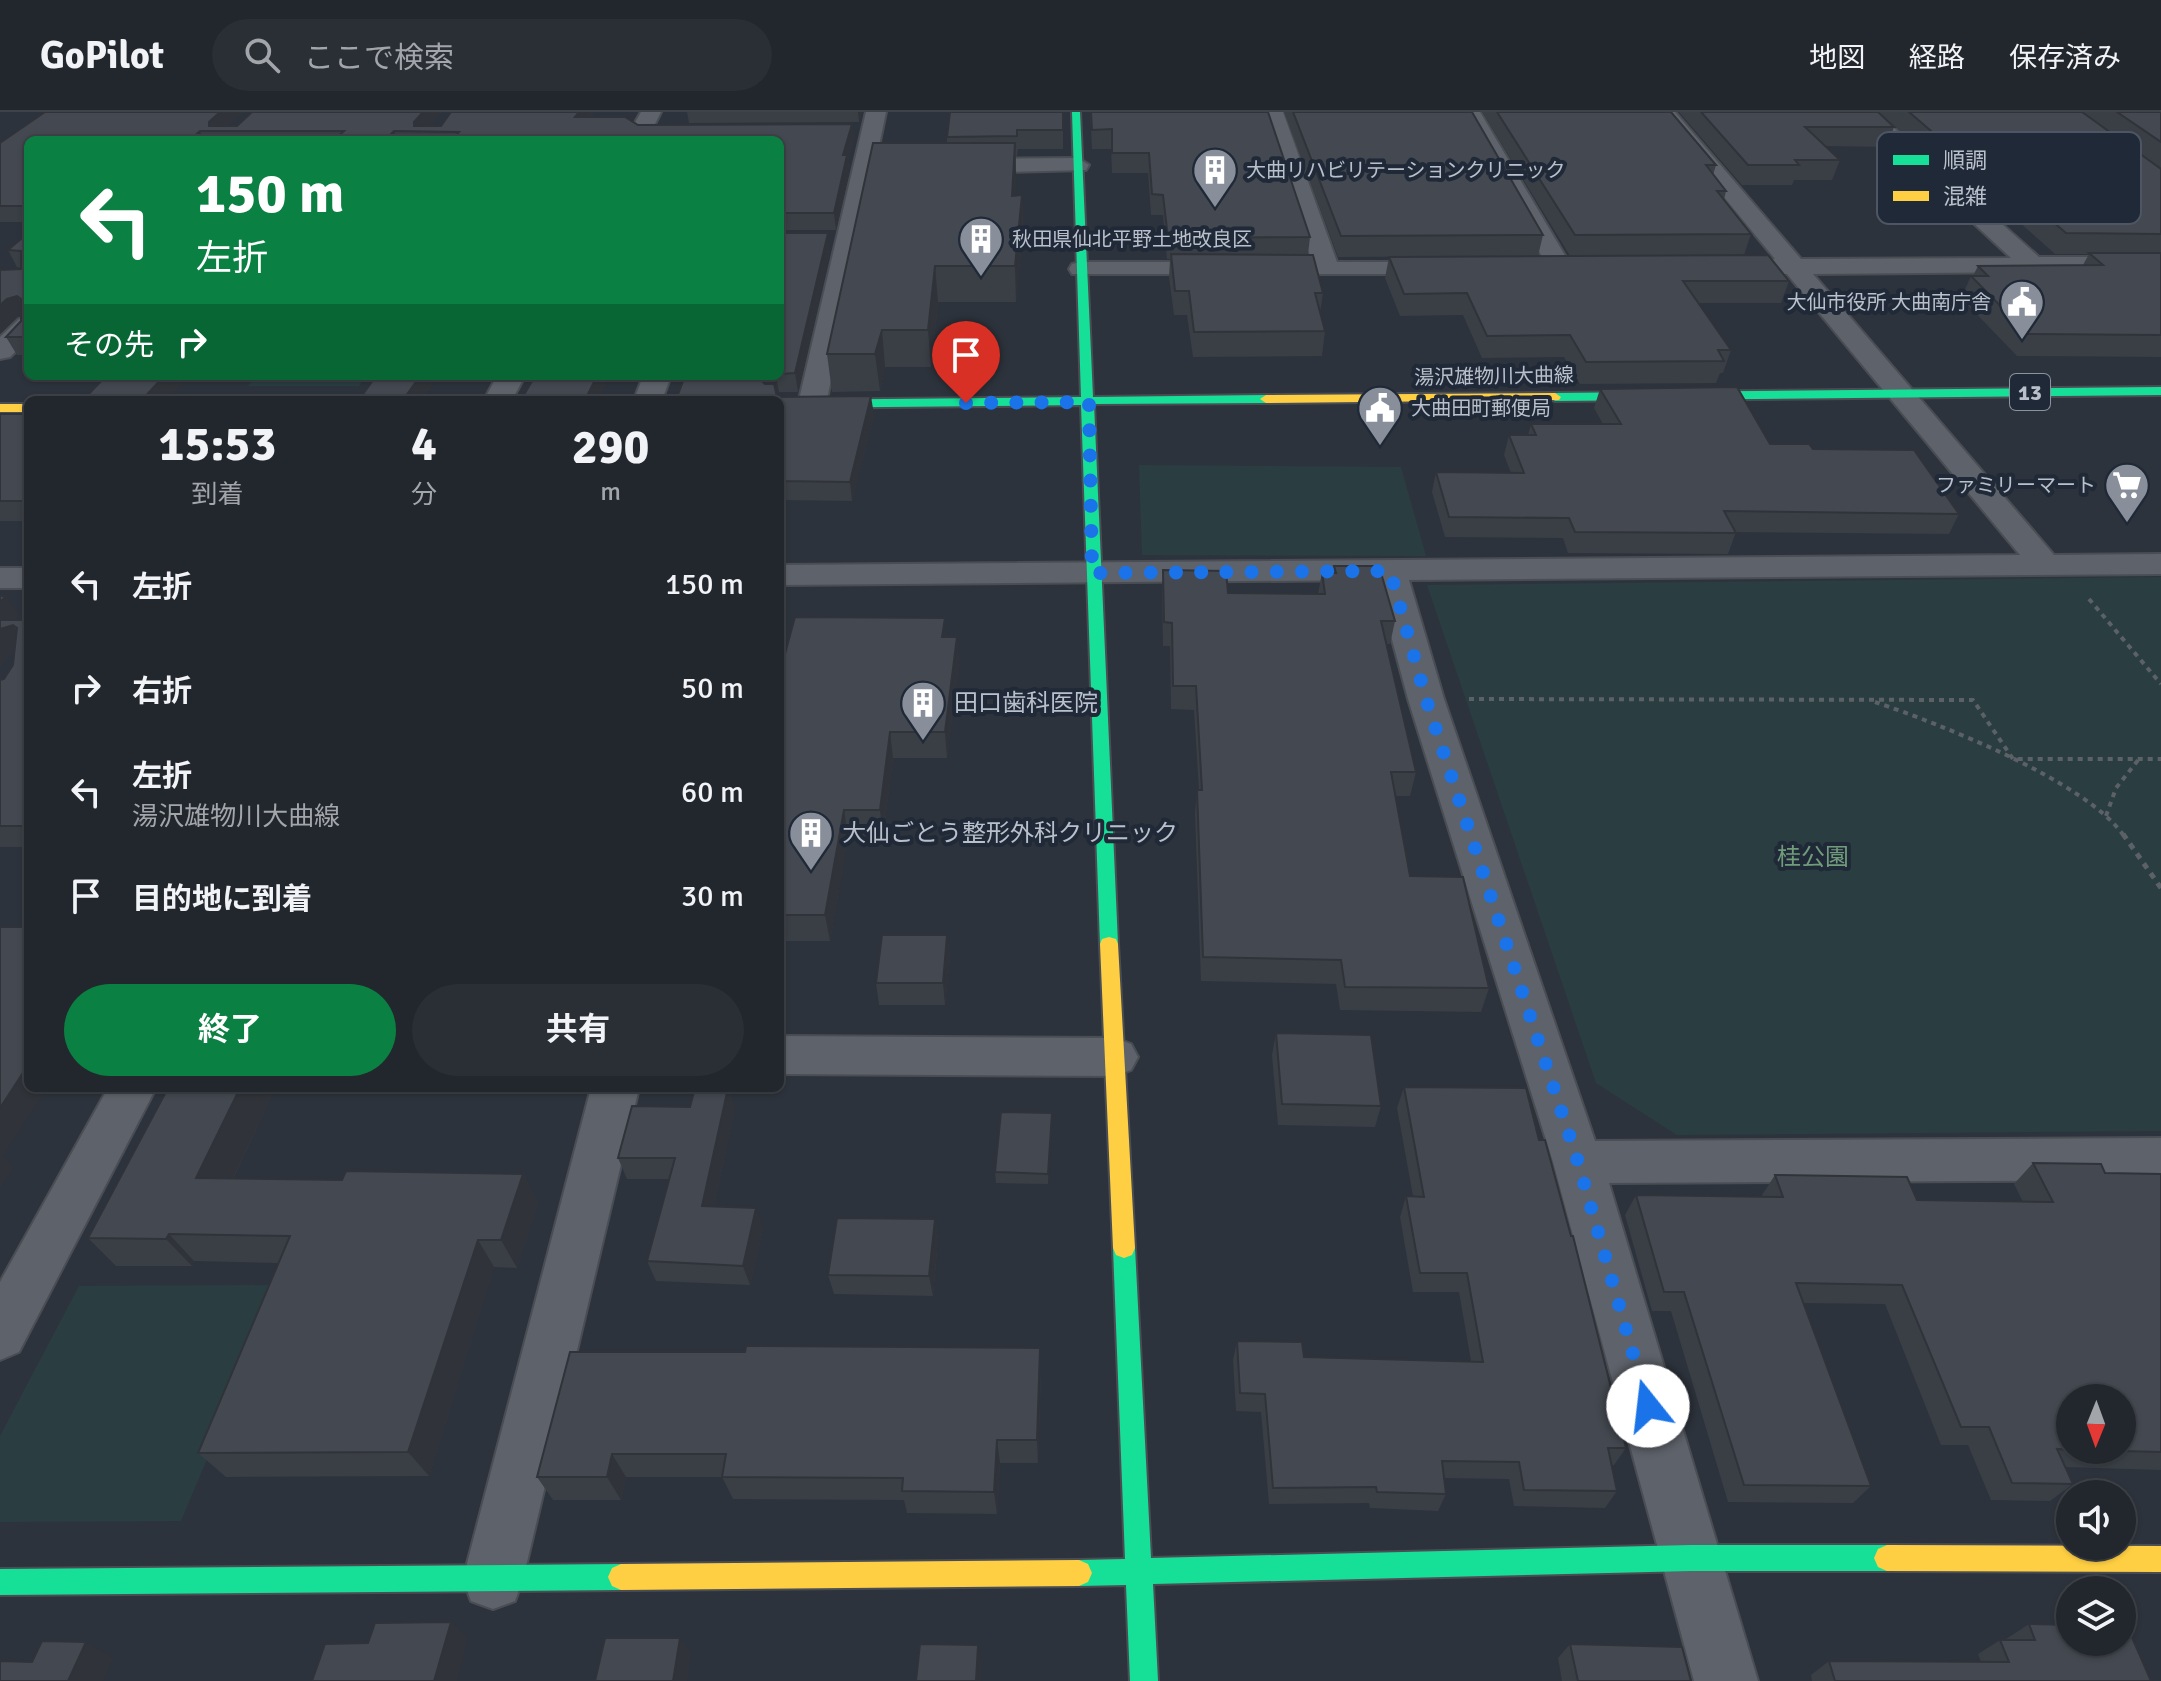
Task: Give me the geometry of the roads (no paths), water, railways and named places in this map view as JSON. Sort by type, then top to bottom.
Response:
[{"type":"street","points":[[638,136],[651,112]]},
{"type":"street","points":[[1076,112],[1089,402],[1092,573],[1144,1681]]},
{"type":"street","points":[[1273,112],[1327,269]]},
{"type":"street","points":[[1470,112],[1561,269]]},
{"type":"street","points":[[1664,112],[1898,394],[2053,566]]},
{"type":"street","points":[[1864,112],[1886,132]]},
{"type":"street","points":[[812,404],[846,240],[873,166],[874,122],[843,131]]},
{"type":"street","points":[[638,136],[669,132]]},
{"type":"street","points":[[941,166],[1078,165]]},
{"type":"street","points":[[1988,224],[2032,264]]},
{"type":"street","points":[[820,240],[846,240]]},
{"type":"street","points":[[1699,267],[2161,264]]},
{"type":"street","points":[[1530,269],[1592,268]]},
{"type":"street","points":[[1081,269],[1468,269]]},
{"type":"street","points":[[0,351],[24,329]]},
{"type":"street","name":"湯沢雄物川大曲線","points":[[784,404],[2161,391]]},
{"type":"street","points":[[0,408],[24,408]]},
{"type":"street","points":[[784,575],[2161,564]]},
{"type":"street","points":[[1390,571],[1426,699],[1578,1162],[1726,1681]]},
{"type":"street","points":[[0,578],[24,578]]},
{"type":"street","points":[[784,1055],[1115,1057]]},
{"type":"street","points":[[0,1334],[130,1092]]},
{"type":"street","points":[[493,1579],[614,1092]]},
{"type":"street","points":[[1578,1162],[2161,1159]]},
{"type":"street","points":[[0,1582],[1140,1572],[1691,1558],[2161,1559]]},
{"type":"place","name":"大曲リハビリテーションクリニック","points":[[1215,209]]},
{"type":"place","name":"秋田県仙北平野土地改良区","points":[[981,278]]},
{"type":"place","name":"大仙市役所 大曲南庁舎","points":[[2022,341]]},
{"type":"place","name":"大曲田町郵便局","points":[[1380,447]]},
{"type":"place","name":"ファミリーマート","points":[[2127,524]]},
{"type":"place","name":"田口歯科医院","points":[[923,742]]},
{"type":"place","name":"大仙ごとう整形外科クリニック","points":[[811,872]]},
{"type":"park label","name":"桂公園","points":[[1813,857]]}]
